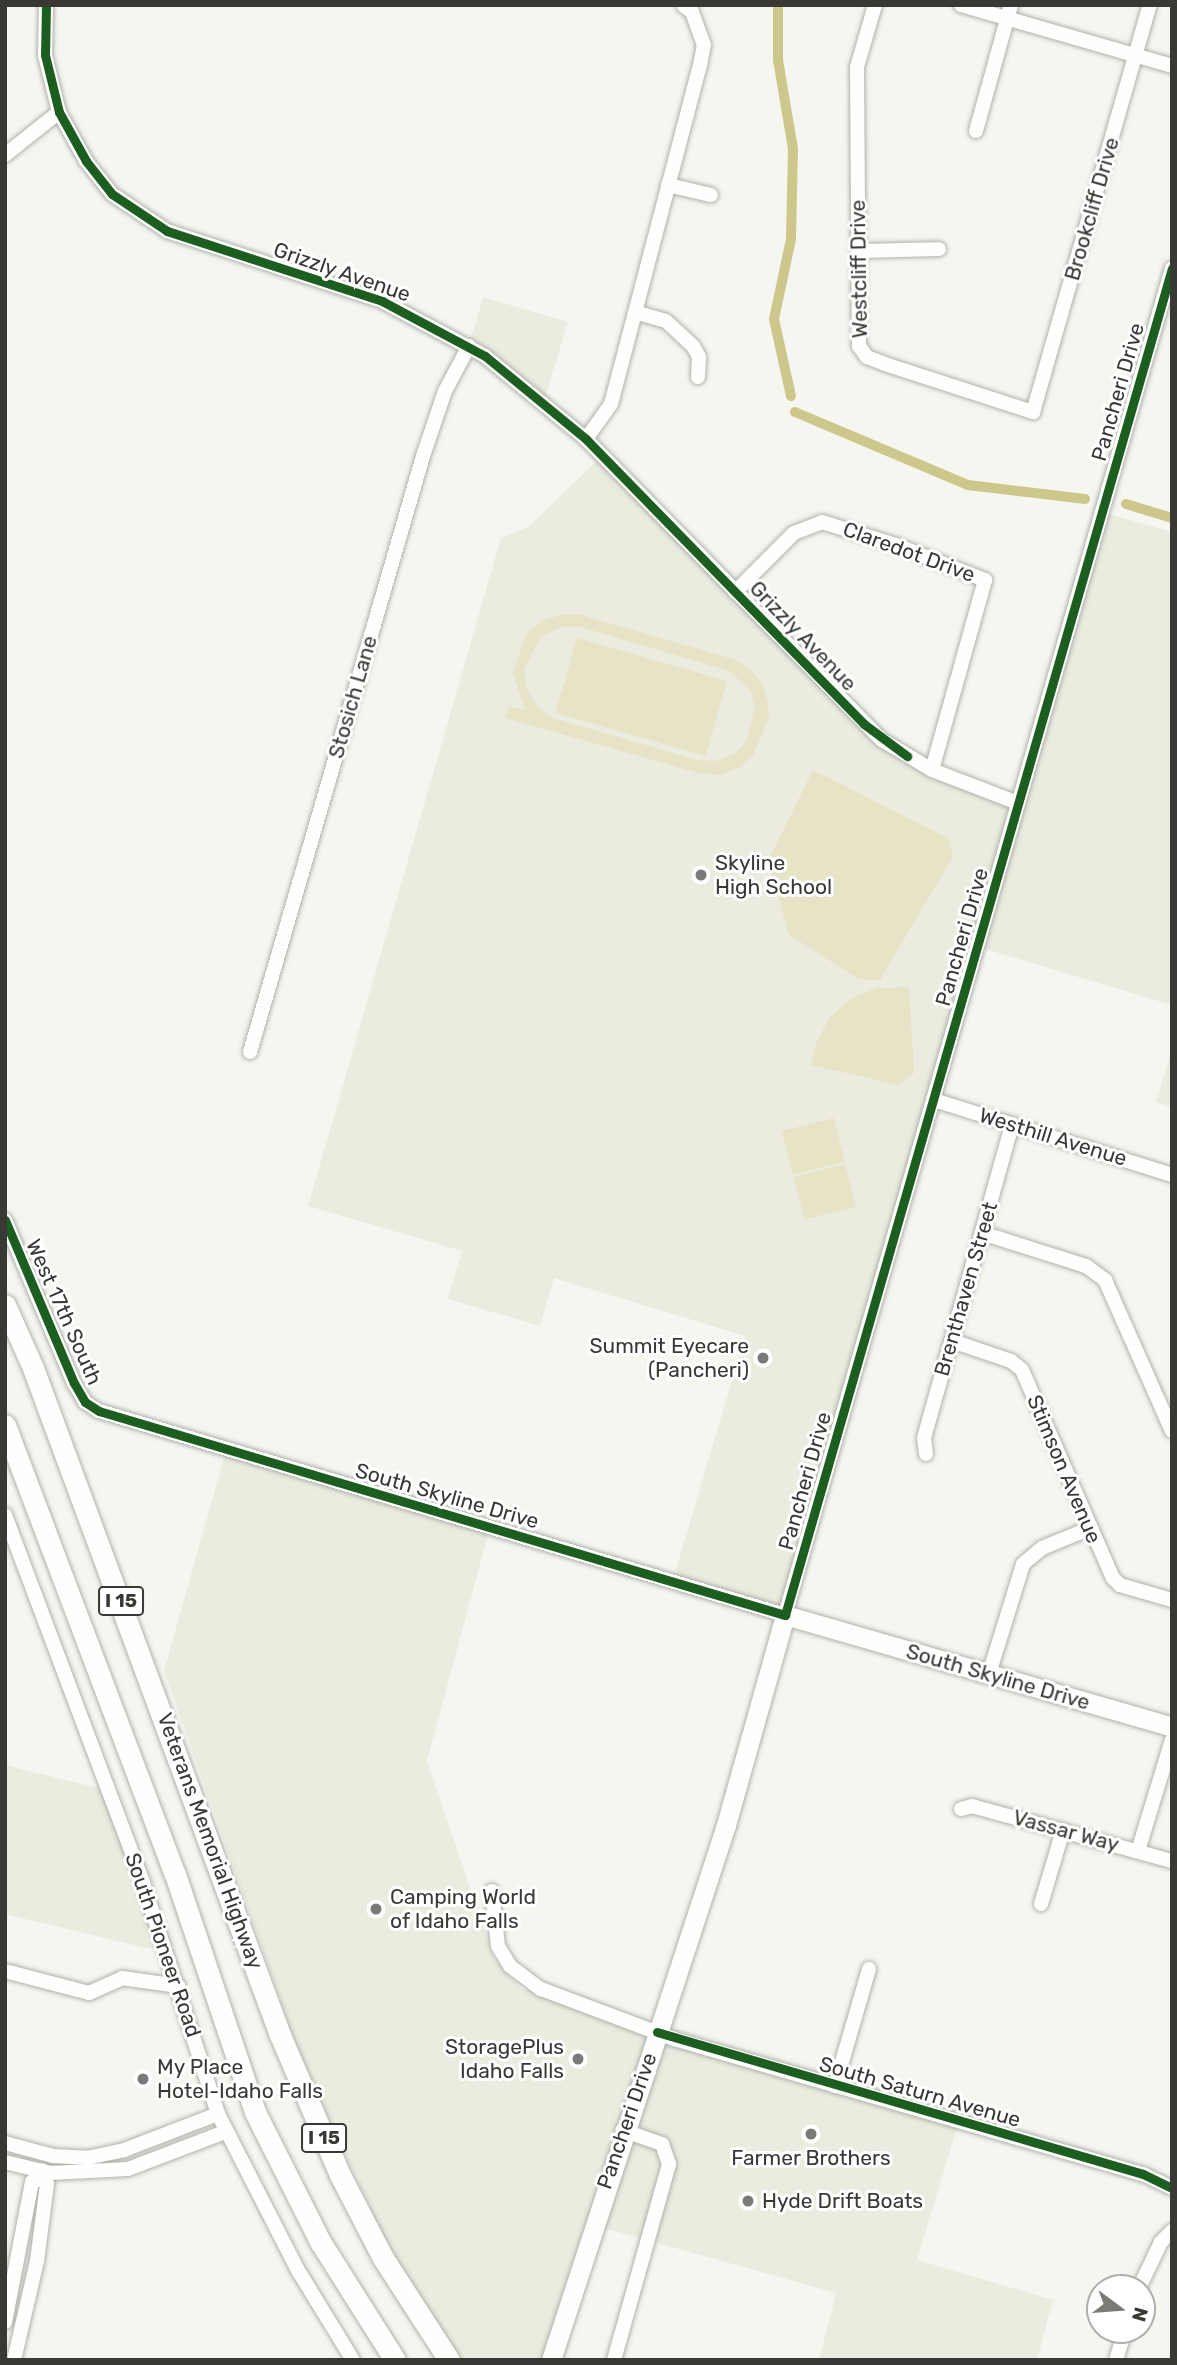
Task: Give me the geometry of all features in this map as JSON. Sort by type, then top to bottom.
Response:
[{"type":"highway","name":"Veterans Memorial Highway","points":[[5,1305],[43,1394],[280,2035],[340,2175],[383,2258],[449,2360]]},
{"type":"highway","name":"Veterans Memorial Highway","points":[[5,1425],[175,1874],[256,2112],[321,2243],[395,2360]]},
{"type":"main road","name":"South Skyline Drive","points":[[785,1615],[1172,1727]]},
{"type":"main road","name":"Pancheri Drive","points":[[551,2360],[622,2130],[726,1825],[785,1615]]},
{"type":"street","name":"Grizzly Avenue","points":[[46,5],[45,55],[59,112],[86,162],[112,194],[138,215],[183,237],[382,301],[469,346],[522,383],[586,439],[864,724],[932,770],[1018,803]]},
{"type":"street","points":[[586,439],[611,404],[638,313],[704,45],[692,12],[683,5]]},
{"type":"street","name":"Westcliff Drive","points":[[875,5],[857,66],[859,251],[855,315],[859,346],[867,357],[1033,412]]},
{"type":"street","points":[[961,5],[1009,12],[1136,57],[1172,66]]},
{"type":"street","name":"Brookcliff Drive","points":[[1033,412],[1150,5]]},
{"type":"street","points":[[976,131],[1009,12]]},
{"type":"street","points":[[5,155],[59,112]]},
{"type":"street","points":[[668,185],[711,195]]},
{"type":"street","points":[[859,251],[939,250]]},
{"type":"street","name":"Pancheri Drive","points":[[785,1615],[1172,268]]},
{"type":"street","points":[[638,313],[666,321],[693,346],[699,357],[698,377]]},
{"type":"street","name":"Stosich Lane","points":[[250,1052],[423,456],[445,391],[469,346]]},
{"type":"street","name":"Claredot Drive","points":[[735,592],[794,533],[822,522],[896,545],[985,580],[932,770]]},
{"type":"street","name":"Westhill Avenue","points":[[934,1100],[1172,1175]]},
{"type":"street","name":"Brenthaven Street","points":[[926,1454],[924,1438],[1012,1124]]},
{"type":"street","name":"West 17th South","points":[[5,1220],[74,1383],[85,1402],[99,1411]]},
{"type":"street","points":[[982,1233],[1086,1266],[1105,1280],[1172,1431]]},
{"type":"street","name":"Stimson Avenue","points":[[952,1341],[1011,1361],[1021,1370],[1088,1529],[1120,1585],[1172,1600]]},
{"type":"street","name":"South Skyline Drive","points":[[99,1411],[785,1615]]},
{"type":"street","name":"South Pioneer Road","points":[[5,1515],[178,1986],[225,2132],[299,2273],[353,2360]]},
{"type":"street","points":[[989,1674],[1023,1564],[1042,1548],[1088,1529]]},
{"type":"street","points":[[1138,1851],[1172,1740]]},
{"type":"street","name":"Vassar Way","points":[[961,1810],[972,1806],[1172,1861]]},
{"type":"street","points":[[1041,1904],[1063,1830]]},
{"type":"street","name":"South Saturn Avenue","points":[[492,1891],[498,1946],[524,1980],[657,2032],[1143,2174],[1172,2188]]},
{"type":"street","points":[[835,2086],[869,1969]]},
{"type":"street","points":[[5,1971],[89,1993],[122,1978],[178,1986]]},
{"type":"street","points":[[5,2143],[66,2158],[108,2155],[218,2114]]},
{"type":"street","points":[[614,2360],[669,2164],[662,2144],[622,2130]]},
{"type":"street","points":[[5,2165],[41,2174],[85,2174],[128,2169],[225,2132]]},
{"type":"street","points":[[14,2360],[37,2261],[47,2184],[41,2174],[44,2154]]},
{"type":"street","points":[[5,2165],[19,2177],[24,2189],[26,2218]]},
{"type":"street","points":[[5,2322],[32,2182],[41,2174]]},
{"type":"street","points":[[1146,2274],[1161,2242],[1172,2231]]},
{"type":"shaded area","points":[[483,297],[568,322],[544,401],[469,346]]},
{"type":"shaded area","name":"Skyline High School","points":[[602,456],[882,740],[1018,803],[1102,512],[1172,532],[1172,1005],[978,947],[785,1615],[672,1583],[745,1336],[554,1278],[540,1326],[448,1299],[462,1251],[308,1206],[501,538],[528,527]]},
{"type":"shaded area","points":[[560,615],[581,615],[733,659],[749,668],[762,683],[769,717],[754,754],[740,767],[720,775],[699,773],[505,718],[509,706],[525,710],[513,673],[526,634],[542,621]],"holes":[[[561,627],[581,627],[729,671],[751,691],[755,706],[747,741],[735,754],[716,761],[697,760],[553,718],[539,709],[527,690],[524,669],[541,637]]]},
{"type":"shaded area","points":[[577,638],[727,681],[705,756],[556,713]]},
{"type":"shaded area","points":[[813,770],[948,838],[953,856],[880,980],[859,979],[789,935],[768,861]]},
{"type":"shaded area","points":[[909,987],[914,1073],[898,1085],[811,1065],[817,1041],[830,1017],[852,998],[877,988]]},
{"type":"shaded area","points":[[1172,1048],[1172,1107],[1156,1102]]},
{"type":"shaded area","points":[[834,1118],[845,1162],[792,1175],[782,1131]]},
{"type":"shaded area","points":[[845,1164],[856,1207],[804,1220],[794,1177]]},
{"type":"shaded area","points":[[225,1454],[489,1531],[427,1761],[494,1958],[520,1988],[959,2121],[917,2260],[1053,2300],[1037,2360],[819,2360],[836,2293],[593,2225],[551,2360],[460,2358],[383,2236],[300,2055],[164,1671]]},
{"type":"shaded area","points":[[5,1765],[102,1789],[159,1951],[5,1914]]},
{"type":"waterway","points":[[778,5],[778,60],[793,149],[791,239],[774,319],[791,396]]},
{"type":"waterway","points":[[795,412],[968,485],[1085,499]]},
{"type":"waterway","points":[[1126,504],[1172,518]]},
{"type":"cycle path","points":[[46,5],[45,55],[59,112],[86,161],[112,194],[167,231],[382,301],[485,356],[586,439],[864,724],[907,756]]},
{"type":"cycle path","points":[[5,1220],[74,1383],[85,1402],[99,1411],[785,1615],[1172,268]]},
{"type":"cycle path","points":[[657,2032],[1143,2174],[1172,2188]]},
{"type":"place","name":"Skyline High School","points":[[701,875]]},
{"type":"place","name":"Summit Eyecare (Pancheri)","points":[[763,1358]]},
{"type":"place","name":"Camping World of Idaho Falls","points":[[376,1909]]},
{"type":"place","name":"StoragePlus Idaho Falls","points":[[578,2059]]},
{"type":"place","name":"My Place Hotel-Idaho Falls","points":[[143,2079]]},
{"type":"place","name":"Farmer Brothers","points":[[811,2134]]},
{"type":"place","name":"Hyde Drift Boats","points":[[748,2201]]}]
